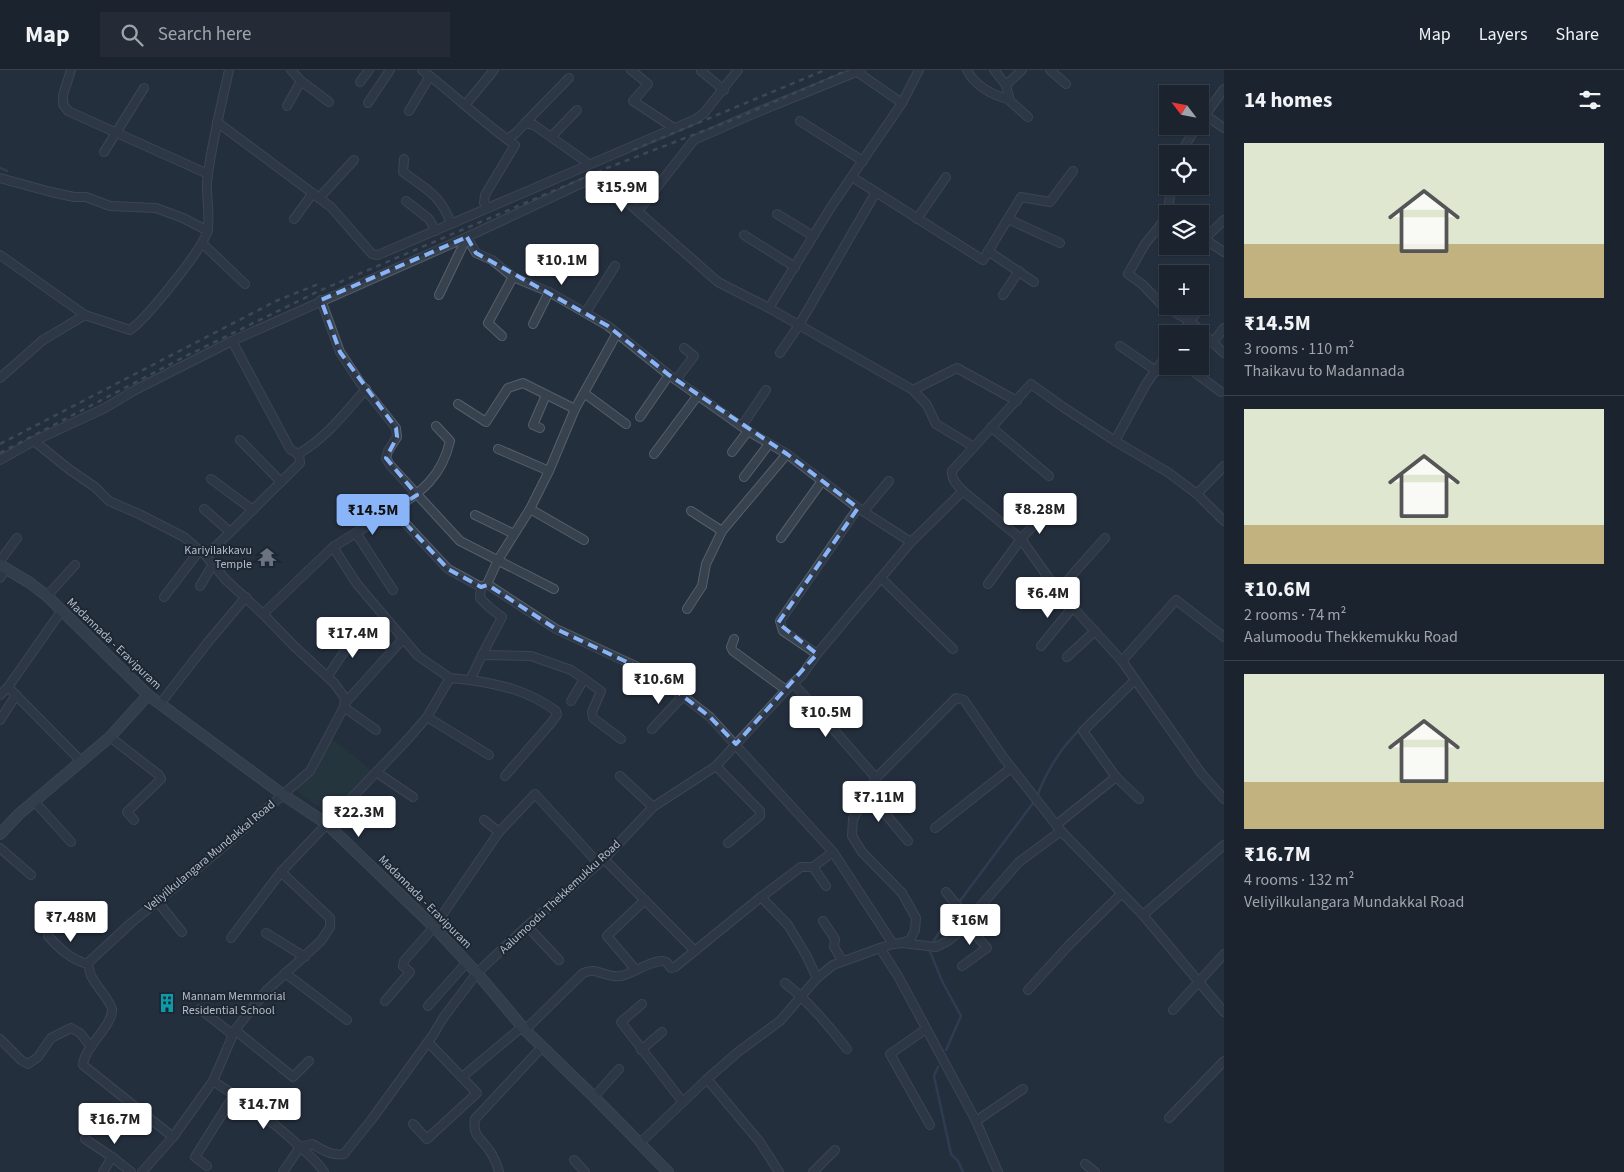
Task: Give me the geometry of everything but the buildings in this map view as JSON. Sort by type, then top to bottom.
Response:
[{"type":"main road","name":"Madannada - Eravipuram","points":[[2,564],[47,596],[148,695],[282,794],[327,824],[434,927],[478,973],[523,1028],[668,1172]]},
{"type":"main road","points":[[0,832],[110,737],[148,695]]},
{"type":"street","points":[[71,70],[62,104],[68,110],[208,174]]},
{"type":"street","points":[[0,255],[84,314],[130,330],[140,323],[172,284],[202,243],[208,231],[208,174],[229,70]]},
{"type":"street","points":[[291,70],[301,81],[329,102]]},
{"type":"street","points":[[360,82],[369,70]]},
{"type":"street","points":[[368,103],[390,70]]},
{"type":"street","points":[[422,70],[489,126],[515,145],[485,195],[484,203],[488,208]]},
{"type":"street","points":[[465,105],[494,70]]},
{"type":"street","points":[[631,70],[648,84],[633,101],[674,128]]},
{"type":"street","points":[[217,122],[331,207],[372,254],[378,256],[696,119],[704,113],[724,90],[738,70]]},
{"type":"street","points":[[769,308],[813,236],[902,103],[919,70]]},
{"type":"street","points":[[967,70],[972,80],[997,96],[1008,99],[1028,117]]},
{"type":"street","points":[[994,70],[1006,85],[1008,99]]},
{"type":"street","points":[[1006,85],[1022,70]]},
{"type":"street","points":[[1050,70],[1066,84]]},
{"type":"street","points":[[701,71],[724,90]]},
{"type":"street","points":[[638,211],[694,140],[754,112],[859,71],[902,103]]},
{"type":"street","points":[[409,111],[430,76]]},
{"type":"street","points":[[507,140],[568,78]]},
{"type":"street","points":[[287,106],[301,81]]},
{"type":"street","points":[[104,152],[144,88]]},
{"type":"street","points":[[1209,110],[1224,89]]},
{"type":"street","points":[[551,137],[577,110]]},
{"type":"street","points":[[1209,118],[1224,128]]},
{"type":"street","points":[[800,121],[863,161]]},
{"type":"street","points":[[525,123],[534,125],[588,165]]},
{"type":"street","points":[[404,159],[403,172],[437,196],[448,213],[451,224]]},
{"type":"street","points":[[294,219],[354,160]]},
{"type":"street","points":[[852,177],[983,260],[1021,196],[1050,202],[1073,171]]},
{"type":"street","points":[[918,219],[946,177]]},
{"type":"street","points":[[0,178],[51,192],[74,197],[86,197],[110,206],[156,208],[183,218],[208,231]]},
{"type":"street","points":[[0,460],[232,341],[467,237],[591,179],[602,178],[608,180],[614,189],[718,282],[799,324],[913,390],[927,405],[936,424],[974,447]]},
{"type":"street","points":[[780,353],[876,192]]},
{"type":"street","points":[[406,200],[429,219],[436,231]]},
{"type":"street","points":[[777,214],[813,236]]},
{"type":"street","points":[[1008,219],[1060,242]]},
{"type":"street","points":[[1209,232],[1224,220]]},
{"type":"street","points":[[1159,227],[1145,244],[1128,274],[1143,285],[1162,305],[1190,321],[1224,352]]},
{"type":"street","points":[[744,235],[794,267]]},
{"type":"street","points":[[467,237],[476,253],[492,260],[513,277],[550,292],[586,312],[617,333],[669,375],[745,429],[787,454],[861,510],[911,542]]},
{"type":"street","points":[[439,295],[467,237]]},
{"type":"street","points":[[1209,242],[1224,252]]},
{"type":"street","points":[[202,243],[245,284]]},
{"type":"street","points":[[988,251],[1034,282]]},
{"type":"street","points":[[586,312],[614,266]]},
{"type":"street","points":[[1003,295],[1018,271]]},
{"type":"street","points":[[502,336],[488,323],[513,277]]},
{"type":"street","points":[[533,324],[550,292]]},
{"type":"street","points":[[321,300],[340,352],[396,428],[397,437],[386,458],[460,541],[554,589]]},
{"type":"street","points":[[0,378],[43,340],[84,314]]},
{"type":"street","points":[[1187,325],[1195,315]]},
{"type":"street","points":[[1213,342],[1224,328]]},
{"type":"street","points":[[470,680],[502,617],[480,598],[484,586],[530,509],[549,471],[575,409],[617,333]]},
{"type":"street","points":[[232,341],[290,449],[299,453]]},
{"type":"street","points":[[1120,346],[1155,370]]},
{"type":"street","points":[[676,380],[694,356],[684,348]]},
{"type":"street","points":[[1115,441],[1159,365]]},
{"type":"street","points":[[913,390],[957,368],[1017,401]]},
{"type":"street","points":[[640,417],[669,375]]},
{"type":"street","points":[[1198,375],[1221,392]]},
{"type":"street","points":[[458,404],[486,422],[508,388],[523,384],[575,409]]},
{"type":"street","points":[[1222,517],[1170,473],[1115,441],[1062,407],[1031,384],[952,471],[951,476],[963,491],[1021,539],[1058,591],[1122,661],[1201,773],[1224,799]]},
{"type":"street","points":[[299,453],[311,446],[338,421],[366,389]]},
{"type":"street","points":[[732,452],[766,390]]},
{"type":"street","points":[[584,392],[626,424]]},
{"type":"street","points":[[540,428],[533,424],[546,395]]},
{"type":"street","points":[[654,454],[698,395]]},
{"type":"street","points":[[263,614],[332,547],[417,495],[436,474],[450,441],[436,426]]},
{"type":"street","points":[[991,427],[1049,476]]},
{"type":"street","points":[[240,440],[281,482]]},
{"type":"street","points":[[34,441],[95,487],[109,501],[140,514],[184,537],[203,553],[226,580],[328,676],[345,698],[345,705],[376,730]]},
{"type":"street","points":[[744,476],[769,444]]},
{"type":"street","points":[[498,449],[549,471]]},
{"type":"street","points":[[164,597],[203,553],[230,532],[300,463],[299,453]]},
{"type":"street","points":[[687,609],[702,586],[706,564],[722,532],[787,454]]},
{"type":"street","points":[[1196,494],[1224,466]]},
{"type":"street","points":[[211,479],[253,510]]},
{"type":"street","points":[[781,538],[822,480]]},
{"type":"street","points":[[817,654],[783,631],[780,621],[861,510],[889,481]]},
{"type":"street","name":"Aalumoodu Thekkemukku Road","points":[[300,1147],[312,1144],[330,1154],[344,1154],[478,973],[527,926],[601,861],[653,807],[716,766],[802,675],[817,654],[911,542],[963,491]]},
{"type":"street","points":[[204,509],[230,532]]},
{"type":"street","points":[[530,509],[584,540]]},
{"type":"street","points":[[393,510],[448,569],[484,586],[556,629],[657,676],[710,717],[833,852],[893,944]]},
{"type":"street","points":[[691,510],[722,532]]},
{"type":"street","points":[[475,515],[514,534]]},
{"type":"street","points":[[988,584],[1021,539],[1042,516]]},
{"type":"street","points":[[356,533],[393,590]]},
{"type":"street","points":[[0,578],[2,564],[17,538]]},
{"type":"street","points":[[1058,591],[1104,538]]},
{"type":"street","points":[[332,547],[357,584],[418,656],[450,678],[507,686],[539,700],[556,711],[557,715],[551,723],[505,776]]},
{"type":"street","points":[[200,586],[213,564]]},
{"type":"street","points":[[47,596],[75,565]]},
{"type":"street","points":[[881,578],[952,650]]},
{"type":"street","points":[[160,704],[246,597]]},
{"type":"street","points":[[1122,661],[1176,600],[1224,638]]},
{"type":"street","points":[[1040,646],[1073,607]]},
{"type":"street","points":[[0,695],[8,687],[62,610]]},
{"type":"street","points":[[328,676],[359,629]]},
{"type":"street","points":[[1067,657],[1095,631]]},
{"type":"street","name":"Veliyilkulangara Mundakkal Road","points":[[88,964],[131,923],[215,854],[310,771],[345,705],[403,638]]},
{"type":"street","points":[[734,639],[731,647],[733,651],[786,690]]},
{"type":"street","points":[[482,655],[531,656],[571,670],[601,691],[592,712],[593,718],[621,739]]},
{"type":"street","points":[[232,938],[281,872],[427,717],[450,678]]},
{"type":"street","points":[[571,701],[584,679]]},
{"type":"street","points":[[1135,680],[1083,731],[1116,777],[1139,799]]},
{"type":"street","points":[[793,683],[876,778]]},
{"type":"street","points":[[8,687],[82,762]]},
{"type":"street","points":[[0,720],[16,695]]},
{"type":"street","points":[[652,729],[683,696]]},
{"type":"street","points":[[902,943],[910,940],[913,936],[917,924],[916,918],[902,892],[862,852],[852,836],[853,819],[876,778],[956,698],[959,698],[964,700],[1011,768],[1058,828],[1143,915],[1224,1012]]},
{"type":"street","points":[[427,717],[489,754]]},
{"type":"street","points":[[110,737],[159,775],[161,779],[127,812],[134,820]]},
{"type":"street","points":[[716,766],[760,811],[760,816],[728,842]]},
{"type":"street","points":[[935,828],[1011,768]]},
{"type":"street","points":[[376,772],[412,797]]},
{"type":"street","points":[[620,776],[653,807]]},
{"type":"street","points":[[640,1143],[707,1079],[738,1052],[780,1021],[817,978],[833,965],[842,960],[893,944],[902,943],[936,947],[948,941],[968,923],[1019,862],[1116,777]]},
{"type":"street","points":[[867,792],[908,840]]},
{"type":"street","points":[[385,1002],[410,972],[403,966],[404,961],[434,927],[499,832],[535,794],[601,861],[645,900],[695,951]]},
{"type":"street","points":[[35,802],[71,842]]},
{"type":"street","points":[[484,820],[499,832]]},
{"type":"street","points":[[1143,915],[1224,844]]},
{"type":"street","points":[[0,848],[30,875]]},
{"type":"street","points":[[462,1077],[523,1028],[583,973],[590,970],[601,972],[607,976],[621,976],[657,961],[665,962],[671,968],[675,967],[760,897],[801,867],[813,867],[833,852]]},
{"type":"street","points":[[813,867],[826,886]]},
{"type":"street","points":[[142,1172],[173,1136],[213,1081],[234,1032],[266,991],[305,957],[326,935],[330,927],[330,918],[281,872]]},
{"type":"street","points":[[946,892],[987,948],[962,966]]},
{"type":"street","points":[[1028,990],[1068,945],[1121,894]]},
{"type":"street","points":[[760,897],[788,925],[817,978]]},
{"type":"street","points":[[636,970],[607,936],[645,900]]},
{"type":"street","points":[[157,902],[182,932]]},
{"type":"street","points":[[823,921],[834,939],[834,946],[842,960]]},
{"type":"street","points":[[527,926],[559,960]]},
{"type":"street","points":[[266,933],[305,957]]},
{"type":"street","points":[[48,936],[77,961],[88,964],[93,980],[112,1007],[106,1025],[84,1059],[83,1066],[173,1136]]},
{"type":"street","points":[[880,948],[898,976],[976,1121],[998,1172]]},
{"type":"street","points":[[1173,1010],[1224,954]]},
{"type":"street","points":[[428,1006],[467,962]]},
{"type":"street","points":[[285,973],[347,1020]]},
{"type":"street","points":[[785,983],[801,996],[847,1049]]},
{"type":"street","points":[[642,1004],[621,1022],[682,1101]]},
{"type":"street","points":[[200,1009],[234,1032],[293,1077],[309,1061]]},
{"type":"street","points":[[0,1039],[21,1060],[28,1064],[38,1057],[51,1038],[71,1028],[80,1033],[91,1047]]},
{"type":"street","points":[[926,1029],[890,1054],[930,1125]]},
{"type":"street","points":[[641,1050],[662,1032]]},
{"type":"street","points":[[413,1124],[427,1139],[477,1093],[428,1042]]},
{"type":"street","points":[[499,1172],[489,1149],[477,1136],[474,1128],[475,1119],[542,1047]]},
{"type":"street","points":[[1169,1118],[1224,1061]]},
{"type":"street","points":[[594,1097],[619,1069]]},
{"type":"street","points":[[707,1079],[759,1141],[779,1172]]},
{"type":"street","points":[[213,1081],[263,1115],[316,1161],[324,1172]]},
{"type":"street","points":[[976,1121],[1023,1089]]},
{"type":"street","points":[[207,1166],[195,1157],[234,1095]]},
{"type":"street","points":[[85,1139],[131,1172]]},
{"type":"street","points":[[283,1172],[300,1147]]},
{"type":"street","points":[[813,1172],[835,1150]]},
{"type":"street","points":[[103,1172],[112,1157]]},
{"type":"street","points":[[574,1160],[582,1171]]},
{"type":"street","points":[[1085,1164],[1095,1172]]},
{"type":"highlighted area","points":[[467,237],[476,253],[608,326],[669,375],[787,454],[858,508],[778,623],[817,654],[736,744],[710,717],[657,676],[556,629],[488,585],[481,587],[448,569],[393,510],[417,495],[386,458],[397,437],[396,428],[340,352],[321,300]]},
{"type":"green space","points":[[331,738],[372,771],[330,815],[294,789]]},
{"type":"waterway","points":[[0,168],[7,171]]},
{"type":"waterway","points":[[932,944],[951,913],[1036,799],[1056,758],[1083,725],[1106,703]]},
{"type":"waterway","points":[[929,949],[942,981],[961,1016],[946,1050]]},
{"type":"waterway","points":[[938,1067],[934,1076],[951,1154],[958,1161],[963,1172]]},
{"type":"railway","points":[[633,150],[825,70]]},
{"type":"railway","points":[[0,453],[184,357],[319,291],[607,168],[732,120],[848,70]]},
{"type":"railway","points":[[0,444],[276,301],[321,283]]},
{"type":"place","name":"Kariyilakkavu Temple","points":[[267,557]]},
{"type":"place","name":"Mannam Memmorial Residential School","points":[[167,1003]]}]
